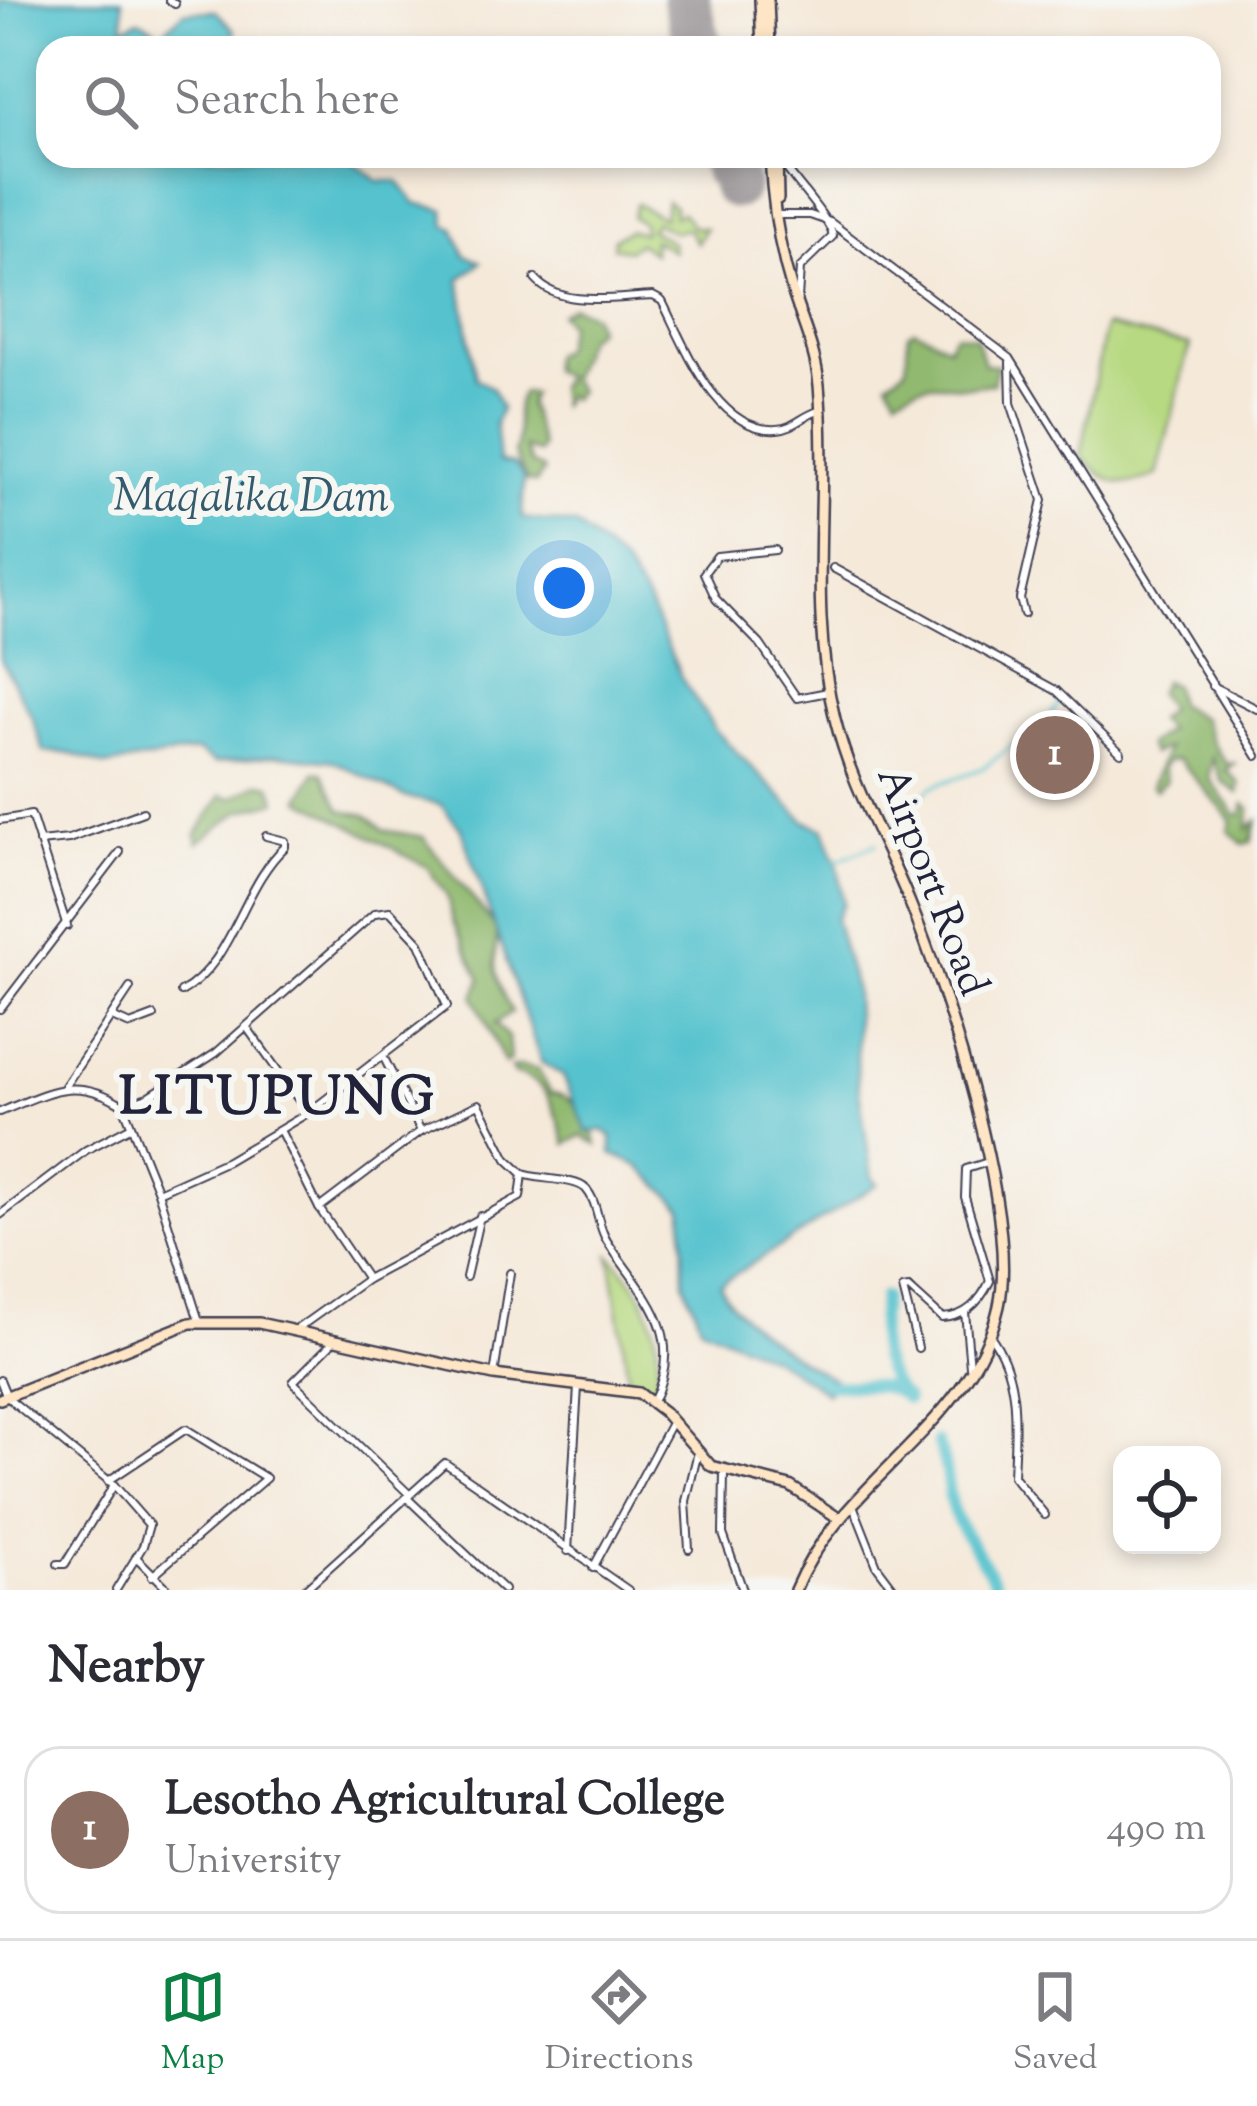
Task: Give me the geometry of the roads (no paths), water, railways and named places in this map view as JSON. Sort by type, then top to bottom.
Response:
[{"type":"main road","points":[[764,0],[766,36]]},
{"type":"main road","name":"Airport Road","points":[[776,168],[778,215],[798,308],[812,347],[819,411],[818,594],[828,692],[850,771],[932,964],[988,1162],[1002,1221],[1003,1257],[1001,1292],[972,1370],[840,1520],[794,1590]]},
{"type":"main road","points":[[3,1398],[199,1321],[297,1329],[494,1375],[629,1390],[653,1402],[698,1452],[724,1472],[790,1486],[840,1520]]},
{"type":"main road","points":[[824,1507],[853,1505]]},
{"type":"main road","points":[[824,1507],[826,1539]]},
{"type":"street","points":[[783,168],[830,222],[1010,358],[1257,756]]},
{"type":"street","points":[[778,215],[810,215],[830,222]]},
{"type":"street","points":[[798,308],[800,268],[833,236],[830,222]]},
{"type":"street","points":[[535,279],[544,290],[572,298],[653,296],[662,301],[710,392],[765,428],[792,426],[819,411]]},
{"type":"street","points":[[1010,358],[1011,403],[1043,500],[1020,599],[1024,614]]},
{"type":"street","points":[[775,550],[717,556],[704,573],[708,586],[760,644],[797,698],[828,692]]},
{"type":"street","points":[[832,568],[1058,691],[1121,753]]},
{"type":"street","points":[[1210,685],[1257,709]]},
{"type":"street","points":[[39,842],[69,838],[143,812]]},
{"type":"street","points":[[0,820],[31,814],[67,926]]},
{"type":"street","points":[[181,992],[205,976],[256,884],[285,847],[285,841],[266,836]]},
{"type":"street","points":[[0,1009],[120,852]]},
{"type":"street","points":[[65,1086],[123,1105],[148,1097],[248,1029],[322,956],[385,910],[415,934],[447,1006],[281,1132],[158,1192]]},
{"type":"street","points":[[0,1112],[65,1086],[130,988]]},
{"type":"street","points":[[112,1017],[130,1025],[154,1016]]},
{"type":"street","points":[[248,1029],[308,1113]]},
{"type":"street","points":[[383,1056],[422,1131]]},
{"type":"street","points":[[319,1208],[422,1131],[479,1103],[507,1159],[523,1174],[575,1183],[588,1191],[608,1244],[652,1300],[663,1338],[653,1402]]},
{"type":"street","points":[[123,1105],[158,1192],[199,1321]]},
{"type":"street","points":[[0,1215],[86,1150],[130,1127]]},
{"type":"street","points":[[281,1132],[319,1208],[367,1279]]},
{"type":"street","points":[[918,1348],[902,1289],[909,1288],[942,1318],[965,1312],[983,1296],[990,1270],[965,1197],[966,1169],[988,1162]]},
{"type":"street","points":[[297,1329],[367,1279],[520,1197],[523,1174]]},
{"type":"street","points":[[466,1277],[480,1216]]},
{"type":"street","points":[[494,1375],[510,1273]]},
{"type":"street","points":[[965,1312],[972,1370]]},
{"type":"street","points":[[989,1334],[1000,1348],[1017,1408],[1013,1476],[1045,1516]]},
{"type":"street","points":[[337,1337],[293,1382],[504,1590]]},
{"type":"street","points":[[0,1380],[3,1398],[111,1483],[149,1525],[116,1590]]},
{"type":"street","points":[[568,1551],[578,1386]]},
{"type":"street","points":[[593,1568],[673,1422]]},
{"type":"street","points":[[58,1564],[65,1564],[111,1483],[186,1429],[266,1478],[152,1576]]},
{"type":"street","points":[[689,1549],[686,1501],[698,1452]]},
{"type":"street","points":[[304,1590],[448,1463],[628,1590]]},
{"type":"street","points":[[724,1472],[723,1534],[743,1590]]},
{"type":"street","points":[[853,1505],[877,1566],[895,1590]]},
{"type":"street","points":[[136,1558],[169,1590]]},
{"type":"water","name":"Maqalika Dam","points":[[0,0],[122,0],[124,28],[139,20],[162,33],[184,12],[216,11],[235,36],[36,36],[36,168],[362,168],[378,181],[398,181],[415,203],[445,210],[446,226],[454,228],[465,255],[481,262],[460,279],[476,379],[492,388],[501,409],[495,423],[499,462],[514,464],[524,477],[522,518],[576,525],[622,563],[649,604],[682,679],[716,731],[805,821],[824,829],[839,871],[843,903],[835,920],[855,991],[858,1084],[872,1177],[878,1184],[720,1284],[753,1325],[834,1379],[827,1393],[775,1359],[701,1326],[684,1282],[683,1208],[638,1165],[612,1154],[612,1137],[603,1130],[587,1132],[563,1076],[541,1062],[461,829],[440,804],[405,797],[333,761],[277,755],[214,763],[197,751],[105,766],[61,752],[44,752],[32,717],[0,658]]},
{"type":"waterway","points":[[886,832],[931,787],[983,768],[1044,722],[1062,701]]},
{"type":"waterway","points":[[834,862],[876,844]]},
{"type":"waterway","points":[[883,1297],[880,1346],[898,1391]]},
{"type":"waterway","points":[[831,1385],[881,1386],[907,1399]]},
{"type":"waterway","points":[[937,1442],[956,1517],[998,1590]]},
{"type":"place","name":"Lesotho Agricultural College","points":[[1055,755]]},
{"type":"district","name":"LITUPUNG","points":[[278,1100]]}]
